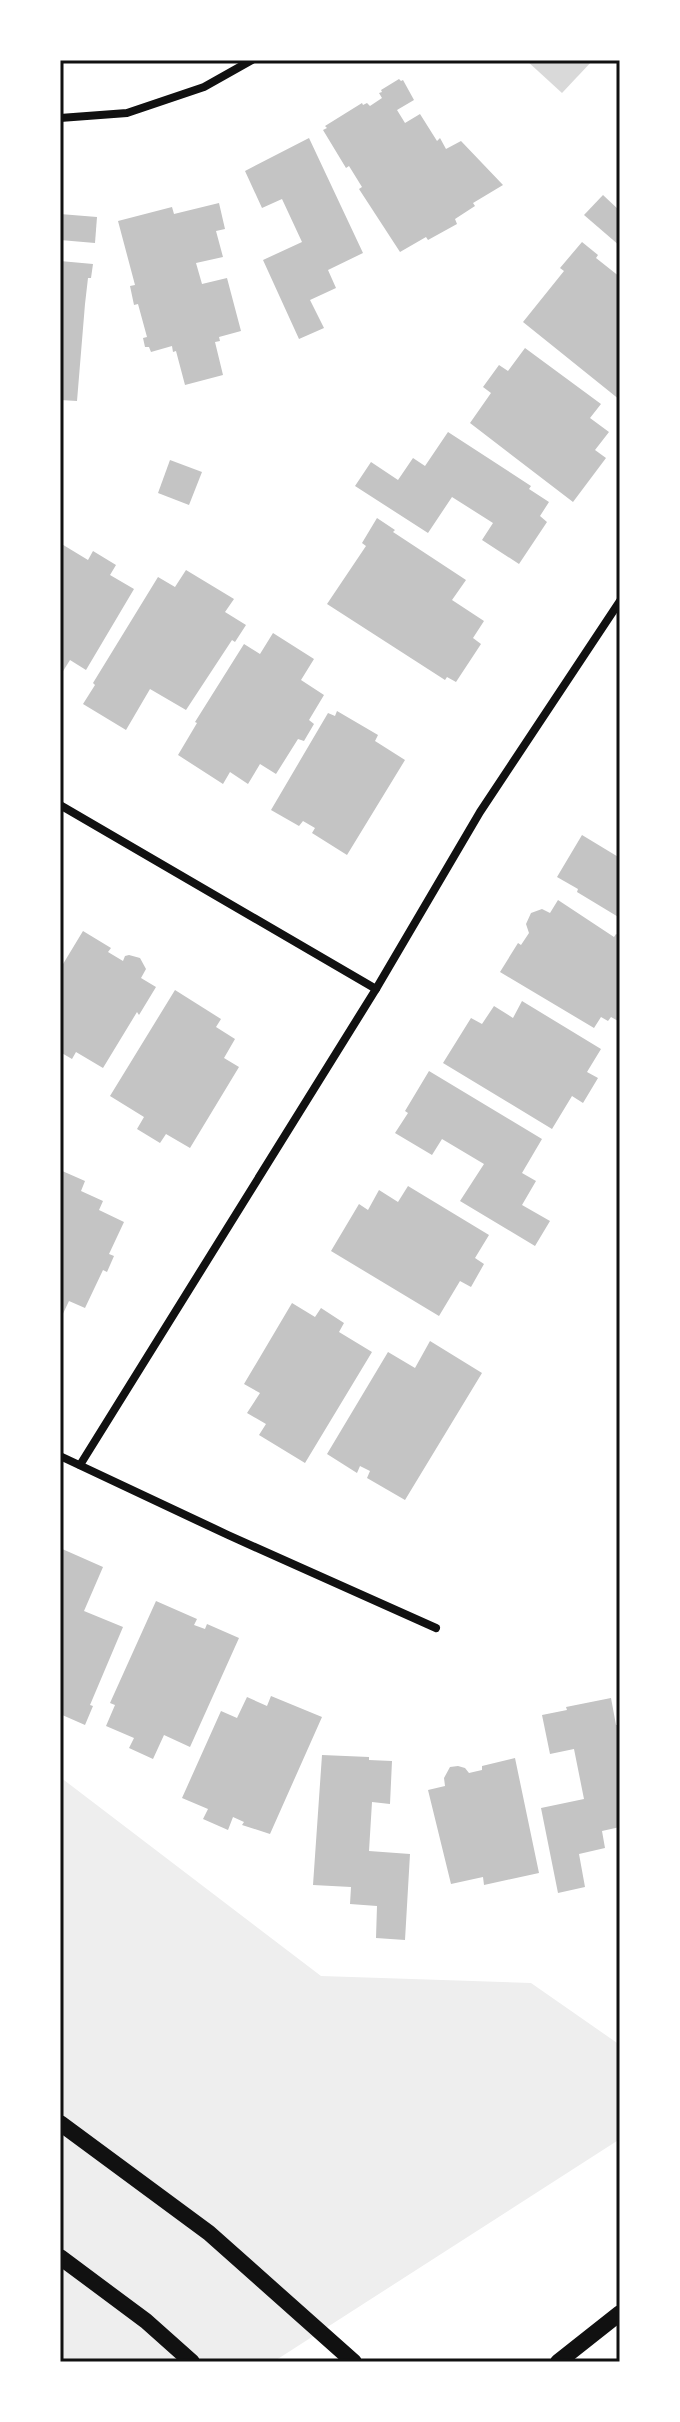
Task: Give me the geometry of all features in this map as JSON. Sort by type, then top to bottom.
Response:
[{"type":"main road","points":[[60,2123],[209,2233],[354,2362]]},
{"type":"main road","points":[[60,2257],[146,2321],[192,2362]]},
{"type":"main road","points":[[558,2362],[620,2313]]},
{"type":"street","points":[[60,118],[127,113],[204,87],[252,60]]},
{"type":"street","points":[[80,1465],[376,989],[480,812],[620,601]]},
{"type":"street","points":[[60,805],[376,989]]},
{"type":"street","points":[[60,1456],[436,1628]]},
{"type":"shaded area","points":[[526,60],[593,60],[562,93]]},
{"type":"shaded area","points":[[60,1777],[321,1976],[531,1983],[620,2045],[620,2139],[273,2362],[60,2362]]},
{"type":"building","points":[[399,79],[403,80],[414,100],[397,110],[405,123],[420,114],[437,141],[440,138],[446,149],[461,141],[503,185],[473,203],[475,206],[455,219],[457,224],[400,252],[359,189],[362,187],[349,166],[346,168],[323,130],[362,103],[370,106],[382,98],[381,90]]},
{"type":"building","points":[[309,138],[363,253],[328,270],[336,288],[310,300],[324,328],[299,339],[263,260],[302,242],[282,199],[262,208],[245,171]]},
{"type":"building","points":[[603,195],[620,211],[620,246],[584,215]]},
{"type":"building","points":[[219,203],[225,229],[216,231],[223,257],[196,263],[202,284],[227,278],[241,331],[219,337],[220,341],[215,342],[223,375],[185,385],[172,346],[151,352],[149,347],[145,347],[143,338],[147,337],[138,304],[134,305],[130,286],[135,285],[118,221],[172,207],[174,214]]},
{"type":"building","points":[[60,214],[97,217],[95,243],[60,240]]},
{"type":"building","points":[[582,242],[620,277],[620,400],[523,322],[564,271],[560,268]]},
{"type":"building","points":[[60,261],[93,264],[91,278],[88,278],[77,401],[60,400]]},
{"type":"building","points":[[525,348],[601,404],[590,418],[609,432],[595,450],[606,458],[573,502],[470,423],[491,393],[483,387],[499,365],[508,371]]},
{"type":"building","points":[[448,432],[531,486],[529,489],[549,502],[540,516],[547,522],[519,564],[482,540],[493,523],[452,497],[428,533],[355,486],[371,462],[398,480],[413,458],[425,466]]},
{"type":"building","points":[[170,460],[202,472],[189,505],[158,493]]},
{"type":"building","points":[[377,518],[466,580],[452,600],[484,621],[473,638],[481,644],[456,682],[447,677],[445,680],[327,604],[366,546],[362,543]]},
{"type":"building","points":[[60,543],[88,560],[93,551],[116,565],[110,575],[134,589],[86,670],[70,660],[60,676]]},
{"type":"building","points":[[186,570],[234,599],[225,612],[246,625],[235,642],[232,640],[186,710],[150,689],[126,730],[83,704],[158,577],[175,587]]},
{"type":"building","points":[[273,633],[314,659],[301,680],[324,695],[309,720],[314,724],[304,741],[298,739],[276,774],[260,764],[248,784],[230,772],[223,784],[178,755],[244,644],[260,654]]},
{"type":"building","points":[[337,711],[378,735],[375,741],[405,760],[347,855],[312,833],[315,828],[303,821],[299,826],[271,810],[328,713],[335,716]]},
{"type":"building","points":[[582,835],[620,858],[620,918],[557,877]]},
{"type":"building","points":[[558,900],[614,937],[616,934],[620,936],[620,1022],[611,1017],[608,1021],[601,1017],[594,1028],[500,972],[518,943],[521,945],[529,933],[526,924],[531,913],[542,909],[550,913]]},
{"type":"building","points":[[83,931],[111,948],[108,952],[123,961],[129,955],[140,958],[146,969],[141,978],[156,987],[103,1068],[76,1052],[72,1059],[60,1052],[60,969]]},
{"type":"building","points":[[175,990],[221,1019],[216,1027],[235,1039],[224,1058],[239,1067],[190,1148],[166,1134],[160,1143],[137,1129],[144,1117],[110,1096]]},
{"type":"building","points":[[522,1001],[601,1049],[587,1072],[598,1078],[583,1103],[572,1096],[552,1129],[443,1063],[471,1018],[482,1024],[494,1006],[513,1018]]},
{"type":"building","points":[[429,1071],[542,1139],[522,1173],[536,1181],[522,1205],[550,1221],[535,1246],[460,1201],[484,1164],[442,1139],[432,1155],[395,1133]]},
{"type":"building","points":[[60,1170],[85,1181],[81,1191],[103,1201],[99,1210],[124,1222],[109,1254],[114,1256],[107,1272],[103,1270],[85,1308],[69,1301],[60,1320]]},
{"type":"building","points":[[408,1186],[489,1235],[475,1258],[484,1264],[471,1287],[460,1281],[439,1316],[331,1251],[359,1204],[368,1210],[379,1190],[398,1202]]},
{"type":"building","points":[[292,1303],[315,1317],[321,1308],[344,1323],[339,1332],[372,1352],[305,1463],[259,1435],[266,1424],[247,1413],[260,1393],[244,1384]]},
{"type":"building","points":[[430,1341],[482,1373],[405,1500],[367,1478],[370,1471],[360,1466],[357,1473],[327,1454],[388,1352],[415,1368]]},
{"type":"building","points":[[60,1548],[103,1567],[84,1611],[123,1627],[90,1705],[93,1706],[85,1725],[60,1714]]},
{"type":"building","points":[[156,1601],[197,1619],[194,1625],[205,1629],[207,1624],[239,1638],[190,1747],[164,1735],[153,1759],[129,1748],[134,1738],[106,1726],[115,1705],[110,1703]]},
{"type":"building","points":[[271,1696],[322,1717],[270,1834],[242,1825],[244,1822],[233,1817],[228,1830],[203,1819],[208,1809],[182,1798],[221,1711],[237,1718],[247,1697],[267,1706]]},
{"type":"building","points":[[611,1698],[616,1725],[620,1730],[620,1827],[602,1831],[605,1848],[579,1854],[585,1887],[558,1893],[541,1808],[584,1799],[574,1749],[550,1754],[542,1715]]},
{"type":"building","points":[[322,1755],[392,1761],[390,1804],[372,1802],[369,1851],[410,1854],[405,1940],[376,1938],[377,1906],[350,1904],[351,1887],[313,1885]]},
{"type":"building","points":[[515,1758],[539,1873],[484,1885],[483,1877],[451,1884],[428,1790],[445,1786],[444,1778],[450,1767],[465,1768],[469,1773],[482,1770],[482,1766]]}]
